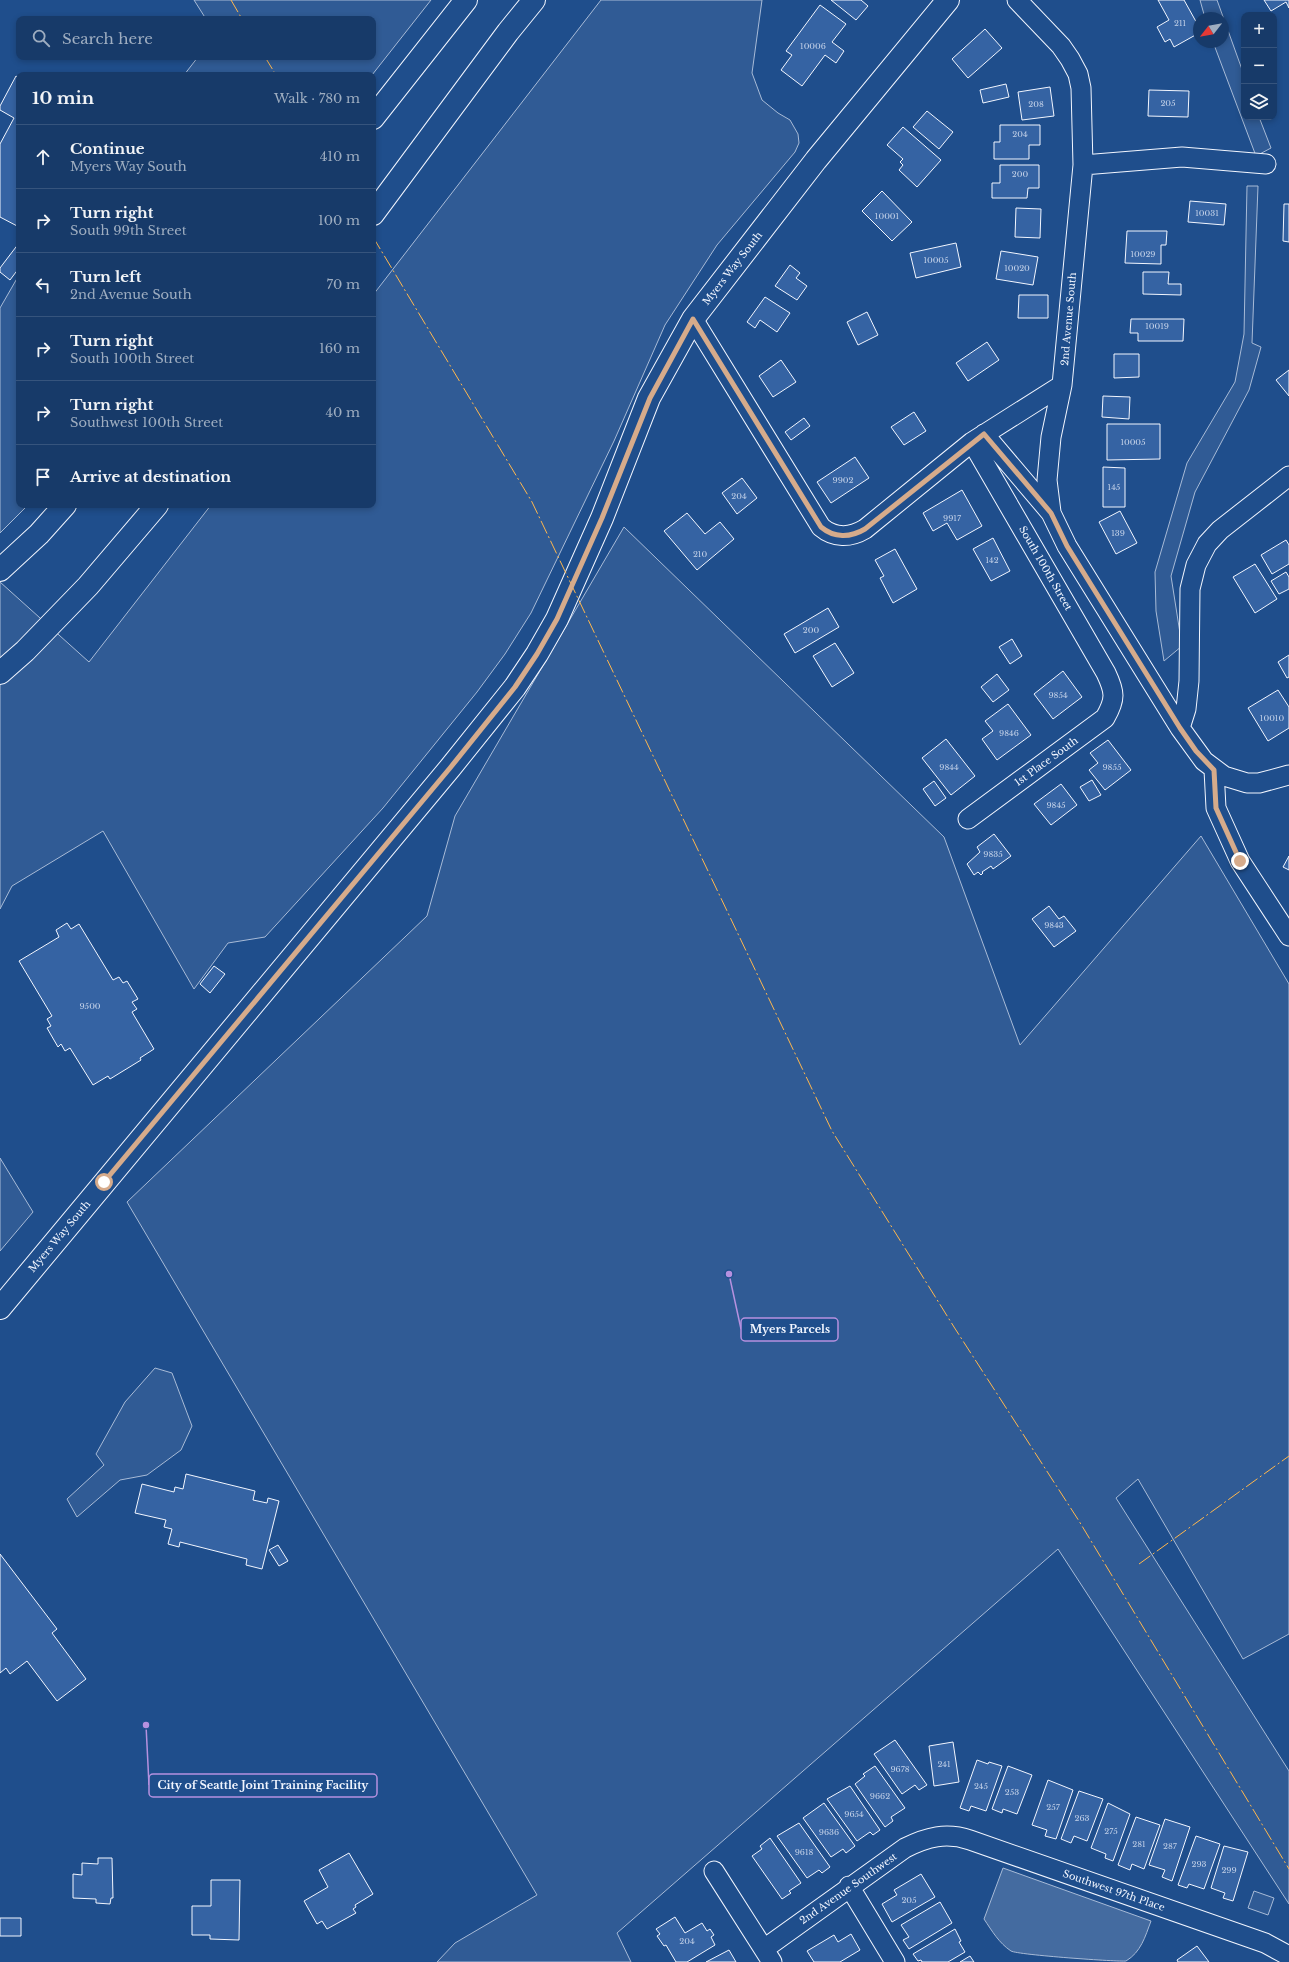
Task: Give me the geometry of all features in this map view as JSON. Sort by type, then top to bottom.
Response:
[{"type":"main road","points":[[376,114],[466,0]]},
{"type":"main road","points":[[376,210],[508,32],[534,0]]},
{"type":"main road","name":"Myers Way South","points":[[0,1308],[515,687],[537,654],[557,619],[602,518],[650,398],[693,319],[816,160],[948,0]]},
{"type":"main road","points":[[0,570],[39,534],[62,508]]},
{"type":"main road","points":[[0,673],[24,651],[88,586],[154,508]]},
{"type":"street","name":"2nd Avenue South","points":[[1017,0],[1061,46],[1070,59],[1078,74],[1082,104],[1083,165],[1062,385]]},
{"type":"street","points":[[1083,165],[1182,157],[1266,164]]},
{"type":"street","points":[[693,319],[821,527],[829,534],[838,536],[851,535],[865,529],[978,438],[1062,385]]},
{"type":"street","points":[[1051,513],[1047,480],[1051,437],[1062,385]]},
{"type":"street","points":[[978,438],[1051,513],[1067,546],[1180,728],[1196,751],[1214,770],[1224,776],[1247,783],[1259,783],[1289,775]]},
{"type":"street","name":"South 100th Street","points":[[978,438],[1106,673],[1114,696]]},
{"type":"street","points":[[1180,728],[1186,709],[1189,681],[1190,589],[1196,565],[1207,544],[1220,530],[1289,476]]},
{"type":"street","name":"1st Place South","points":[[968,819],[1105,718],[1112,706],[1114,696]]},
{"type":"street","points":[[1214,770],[1216,808],[1237,855],[1289,936]]},
{"type":"street","name":"2nd Avenue Southwest","points":[[768,1955],[850,1886],[905,1848],[919,1841],[936,1836]]},
{"type":"street","name":"Southwest 97th Place","points":[[936,1836],[952,1836],[970,1840],[1266,1943],[1289,1956]]},
{"type":"street","points":[[714,1870],[768,1955]]},
{"type":"street","points":[[850,1886],[895,1962]]},
{"type":"shaded area","points":[[194,0],[431,0],[374,72],[186,72],[196,60],[376,60],[376,16],[204,16]]},
{"type":"shaded area","points":[[601,0],[762,0],[752,73],[762,100],[778,113],[790,120],[798,134],[799,143],[795,152],[717,245],[665,325],[614,441],[531,613],[505,654],[477,692],[383,808],[265,937],[228,943],[194,989],[103,831],[12,886],[0,909],[0,582],[89,662],[209,508],[376,508],[376,291]]},
{"type":"shaded area","points":[[1200,0],[1217,0],[1221,12],[1203,12]]},
{"type":"shaded area","points":[[1229,33],[1241,67],[1241,116],[1215,48],[1229,48]]},
{"type":"shaded area","points":[[1242,120],[1260,120],[1271,148],[1256,156]]},
{"type":"shaded area","points":[[1247,186],[1258,186],[1252,343],[1261,347],[1249,390],[1195,492],[1171,576],[1182,646],[1164,661],[1156,611],[1155,572],[1187,463],[1235,382],[1244,334]]},
{"type":"shaded area","points":[[16,280],[16,508],[25,508],[0,533],[0,308]]},
{"type":"shaded area","points":[[624,527],[944,837],[1020,1045],[1201,836],[1289,984],[1289,1634],[1243,1659],[1138,1479],[1116,1498],[1289,1771],[1289,1904],[1058,1549],[617,1933],[631,1962],[437,1962],[455,1943],[537,1895],[127,1202],[427,916],[455,816]]},
{"type":"shaded area","points":[[0,1158],[33,1212],[0,1251]]},
{"type":"shaded area","points":[[155,1368],[172,1373],[192,1426],[181,1450],[147,1475],[120,1480],[77,1517],[67,1499],[104,1465],[96,1454],[125,1402]]},
{"type":"shaded area","points":[[1003,1868],[1151,1921],[1142,1944],[1139,1949],[1126,1961],[1049,1956],[1011,1951],[999,1941],[984,1919]]},
{"type":"shaded area","points":[[1254,1891],[1274,1898],[1268,1915],[1248,1908]]},
{"type":"building","points":[[831,0],[861,0],[868,6],[856,20]]},
{"type":"building","points":[[1158,0],[1184,0],[1193,16],[1193,36],[1174,47],[1170,39],[1165,42],[1157,27],[1169,20]]},
{"type":"building","points":[[1264,0],[1289,0],[1289,8],[1286,2],[1271,11]]},
{"type":"building","points":[[820,5],[846,24],[832,42],[844,51],[836,63],[825,55],[802,86],[781,70],[792,55],[786,51]]},
{"type":"building","points":[[985,29],[1002,48],[968,78],[952,59]]},
{"type":"building","points":[[16,76],[16,225],[0,217],[0,144],[14,118],[0,110],[0,106]]},
{"type":"building","points":[[1006,84],[1009,97],[983,103],[980,90]]},
{"type":"building","points":[[1050,87],[1054,116],[1022,120],[1018,92]]},
{"type":"building","points":[[1149,90],[1189,91],[1188,117],[1148,116]]},
{"type":"building","points":[[927,111],[953,132],[939,149],[913,127]]},
{"type":"building","points":[[1000,125],[1040,125],[1040,145],[1029,145],[1029,159],[994,159],[994,142],[1000,142]]},
{"type":"building","points":[[903,127],[941,160],[917,187],[899,170],[903,165],[900,162],[903,159],[887,145]]},
{"type":"building","points":[[1000,165],[1039,165],[1039,188],[1028,188],[1027,198],[992,198],[992,183],[1000,183]]},
{"type":"building","points":[[882,191],[912,222],[892,241],[862,211]]},
{"type":"building","points":[[1190,201],[1226,204],[1224,225],[1188,222]]},
{"type":"building","points":[[1284,204],[1289,204],[1289,242],[1283,241]]},
{"type":"building","points":[[1016,208],[1041,209],[1040,238],[1015,237]]},
{"type":"building","points":[[1127,231],[1167,231],[1166,245],[1161,245],[1161,264],[1125,263]]},
{"type":"building","points":[[956,243],[961,267],[916,278],[910,253]]},
{"type":"building","points":[[16,247],[16,272],[10,280],[0,272],[0,268]]},
{"type":"building","points":[[1001,251],[1038,257],[1033,285],[996,279]]},
{"type":"building","points":[[790,265],[800,273],[796,278],[807,286],[797,300],[775,286]]},
{"type":"building","points":[[1143,272],[1169,272],[1168,284],[1181,284],[1181,295],[1143,294]]},
{"type":"building","points":[[1019,295],[1048,295],[1048,318],[1018,318]]},
{"type":"building","points":[[765,297],[790,313],[777,332],[760,320],[755,328],[747,322]]},
{"type":"building","points":[[867,312],[878,335],[858,345],[847,322]]},
{"type":"building","points":[[1131,319],[1184,319],[1183,341],[1138,341],[1138,333],[1130,333]]},
{"type":"building","points":[[987,342],[999,360],[968,381],[956,363]]},
{"type":"building","points":[[1114,354],[1139,354],[1139,377],[1114,378]]},
{"type":"building","points":[[781,360],[796,382],[773,397],[759,376]]},
{"type":"building","points":[[1289,370],[1289,396],[1276,380]]},
{"type":"building","points":[[1103,396],[1130,397],[1129,419],[1102,417]]},
{"type":"building","points":[[914,412],[926,431],[904,445],[891,427]]},
{"type":"building","points":[[804,418],[810,426],[791,440],[785,432]]},
{"type":"building","points":[[1107,424],[1160,424],[1160,459],[1107,460]]},
{"type":"building","points":[[855,457],[869,478],[831,503],[817,482]]},
{"type":"building","points":[[1103,467],[1125,468],[1125,507],[1103,507]]},
{"type":"building","points":[[742,478],[757,498],[737,514],[722,493]]},
{"type":"building","points":[[962,490],[982,526],[957,540],[947,523],[933,531],[923,513]]},
{"type":"building","points":[[1120,511],[1137,543],[1116,554],[1099,522]]},
{"type":"building","points":[[687,513],[705,534],[720,522],[734,539],[697,570],[664,531]]},
{"type":"building","points":[[993,538],[1010,571],[991,581],[973,549]]},
{"type":"building","points":[[1286,540],[1289,545],[1289,564],[1272,574],[1261,555]]},
{"type":"building","points":[[895,549],[917,589],[893,603],[880,578],[884,576],[875,560]]},
{"type":"building","points":[[1255,564],[1277,599],[1255,613],[1233,577]]},
{"type":"building","points":[[1286,572],[1289,577],[1289,589],[1279,594],[1271,581]]},
{"type":"building","points":[[828,608],[839,627],[795,653],[784,634]]},
{"type":"building","points":[[1012,639],[1022,656],[1010,664],[999,647]]},
{"type":"building","points":[[835,643],[854,673],[832,687],[813,656]]},
{"type":"building","points":[[1289,655],[1289,677],[1287,678],[1278,662]]},
{"type":"building","points":[[1063,671],[1082,697],[1053,719],[1034,694]]},
{"type":"building","points":[[997,674],[1009,690],[993,702],[981,687]]},
{"type":"building","points":[[1278,690],[1289,707],[1289,728],[1268,741],[1248,708]]},
{"type":"building","points":[[1008,704],[1031,735],[997,760],[982,739],[993,731],[985,721]]},
{"type":"building","points":[[946,739],[975,776],[951,795],[922,758]]},
{"type":"building","points":[[1108,740],[1131,770],[1105,790],[1089,770],[1098,763],[1090,753]]},
{"type":"building","points":[[1092,780],[1101,795],[1089,801],[1080,787]]},
{"type":"building","points":[[934,781],[946,798],[935,806],[923,789]]},
{"type":"building","points":[[1061,784],[1077,805],[1051,825],[1034,804]]},
{"type":"building","points":[[994,834],[1011,856],[993,869],[991,866],[982,872],[983,873],[981,875],[978,872],[974,875],[967,864],[980,852],[977,847]]},
{"type":"building","points":[[1289,856],[1289,870],[1283,867]]},
{"type":"building","points":[[1049,906],[1059,919],[1064,916],[1076,931],[1054,947],[1032,919]]},
{"type":"building","points":[[67,923],[71,929],[79,924],[113,980],[119,977],[123,983],[127,981],[138,999],[132,1002],[137,1009],[132,1012],[154,1049],[140,1058],[141,1060],[110,1079],[108,1076],[93,1085],[70,1048],[65,1051],[61,1044],[58,1047],[47,1028],[51,1026],[47,1019],[52,1016],[19,961],[59,937],[56,930]]},
{"type":"building","points":[[214,966],[225,974],[210,993],[200,984]]},
{"type":"building","points":[[186,1474],[255,1491],[253,1500],[267,1503],[268,1498],[279,1501],[262,1569],[246,1565],[247,1559],[180,1542],[179,1547],[168,1544],[172,1529],[164,1527],[166,1520],[135,1513],[142,1484],[174,1492],[175,1487],[183,1489]]},
{"type":"building","points":[[278,1545],[288,1561],[279,1566],[269,1550]]},
{"type":"building","points":[[0,1554],[57,1629],[52,1633],[86,1679],[57,1701],[27,1661],[10,1674],[6,1668],[0,1673]]},
{"type":"building","points":[[895,1740],[927,1785],[919,1790],[915,1785],[902,1794],[874,1754]]},
{"type":"building","points":[[953,1742],[959,1782],[934,1786],[929,1746]]},
{"type":"building","points":[[977,1760],[988,1764],[989,1762],[1002,1766],[986,1811],[971,1806],[969,1811],[960,1808]]},
{"type":"building","points":[[875,1766],[905,1808],[891,1817],[893,1821],[885,1827],[855,1784],[865,1776],[863,1774]]},
{"type":"building","points":[[1008,1766],[1032,1775],[1017,1814],[1003,1809],[1002,1813],[992,1809]]},
{"type":"building","points":[[1048,1780],[1073,1790],[1056,1839],[1045,1836],[1047,1830],[1032,1825]]},
{"type":"building","points":[[850,1786],[880,1830],[873,1835],[870,1832],[857,1841],[827,1799]]},
{"type":"building","points":[[1079,1791],[1103,1799],[1087,1841],[1074,1836],[1071,1843],[1061,1839]]},
{"type":"building","points":[[824,1803],[855,1846],[846,1853],[843,1849],[831,1857],[803,1818]]},
{"type":"building","points":[[1108,1803],[1130,1814],[1113,1861],[1105,1858],[1106,1854],[1091,1848]]},
{"type":"building","points":[[1136,1817],[1160,1825],[1144,1869],[1132,1864],[1130,1870],[1118,1865]]},
{"type":"building","points":[[1165,1819],[1190,1827],[1172,1881],[1162,1877],[1165,1870],[1149,1865]]},
{"type":"building","points":[[799,1823],[830,1867],[822,1873],[819,1870],[807,1878],[777,1836]]},
{"type":"building","points":[[1196,1836],[1220,1844],[1204,1889],[1189,1884],[1187,1888],[1178,1885]]},
{"type":"building","points":[[770,1838],[801,1883],[789,1891],[791,1893],[782,1899],[752,1856],[762,1849],[760,1846]]},
{"type":"building","points":[[1224,1846],[1248,1852],[1233,1901],[1223,1898],[1225,1893],[1211,1888]]},
{"type":"building","points":[[349,1853],[373,1894],[355,1905],[356,1907],[353,1909],[356,1913],[327,1929],[322,1921],[317,1924],[304,1901],[328,1887],[319,1870]]},
{"type":"building","points":[[98,1858],[112,1858],[113,1898],[111,1898],[110,1904],[96,1903],[96,1899],[73,1898],[73,1874],[82,1875],[82,1863],[98,1864]]},
{"type":"building","points":[[921,1874],[935,1897],[892,1922],[882,1904],[897,1895],[894,1890]]},
{"type":"building","points":[[211,1880],[240,1880],[239,1940],[210,1939],[210,1935],[192,1935],[192,1906],[211,1906]]},
{"type":"building","points":[[940,1902],[952,1923],[909,1949],[903,1940],[909,1937],[901,1925]]},
{"type":"building","points":[[675,1917],[685,1933],[702,1923],[707,1931],[710,1929],[714,1935],[711,1937],[715,1945],[687,1962],[676,1962],[666,1945],[664,1946],[657,1936],[660,1934],[656,1929]]},
{"type":"building","points":[[0,1918],[21,1918],[21,1936],[0,1936]]},
{"type":"building","points":[[955,1929],[961,1941],[959,1942],[965,1952],[948,1962],[918,1961],[913,1954]]},
{"type":"building","points":[[851,1934],[860,1950],[840,1962],[814,1962],[807,1951],[834,1935],[838,1942]]},
{"type":"building","points":[[1197,1946],[1209,1962],[1178,1962],[1177,1960]]},
{"type":"building","points":[[729,1950],[736,1962],[706,1962]]},
{"type":"building","points":[[970,1956],[974,1962],[960,1962]]},
{"type":"power","points":[[231,0],[240,16]]},
{"type":"power","points":[[267,60],[274,72]]},
{"type":"power","points":[[376,242],[532,502],[832,1131],[954,1327],[1079,1521],[1289,1869]]},
{"type":"power","points":[[1139,1564],[1289,1456]]},
{"type":"place","name":"Myers Parcels","points":[[729,1274]]},
{"type":"place","name":"City of Seattle Joint Training Facility","points":[[146,1725]]},
{"type":"route","points":[[104,1182],[450,768],[515,687],[537,654],[557,619],[602,518],[650,398],[693,319],[821,527],[829,534],[838,536],[851,535],[865,529],[972,442],[984,434],[1040,498],[1051,513],[1067,546],[1180,728],[1204,761],[1214,770],[1216,808],[1240,861]]}]
